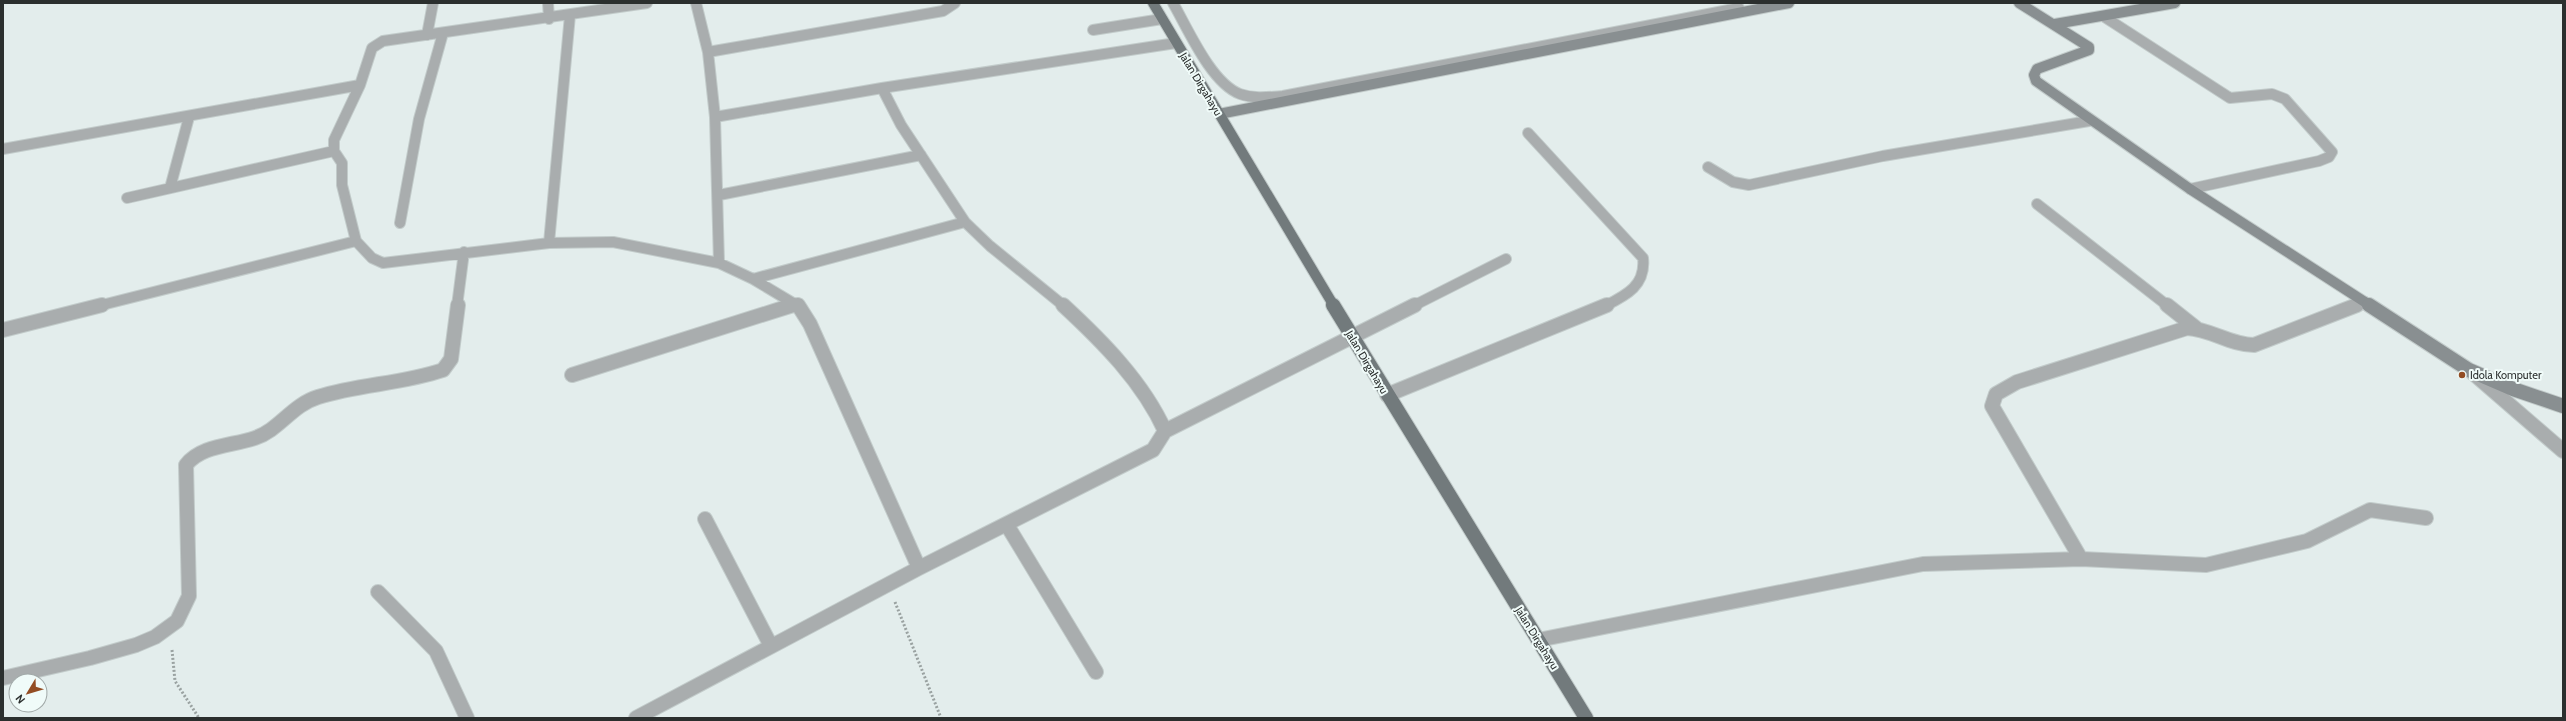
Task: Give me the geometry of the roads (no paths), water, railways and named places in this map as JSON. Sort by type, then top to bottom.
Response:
[{"type":"main road","name":"Jalan Dirgahayu","points":[[1153,3],[1352,338],[1586,718]]},
{"type":"street","points":[[427,35],[433,3]]},
{"type":"street","points":[[548,3],[548,19]]},
{"type":"street","points":[[647,3],[570,16],[390,40],[377,44],[372,48],[360,85],[334,140],[334,151],[342,163],[342,185],[356,241],[372,258],[383,263],[464,252],[549,244],[613,242],[719,263],[753,278],[797,304],[810,324],[918,568]]},
{"type":"street","points":[[696,3],[708,52],[715,118],[719,195],[719,263]]},
{"type":"street","points":[[708,52],[943,11],[952,7],[955,3]]},
{"type":"street","points":[[1173,3],[1208,62],[1229,89],[1249,97],[1261,98],[1283,96],[1765,3]]},
{"type":"street","points":[[1219,114],[1788,3]]},
{"type":"street","points":[[2019,3],[2085,44],[2089,50],[2037,69],[2034,75],[2036,81],[2089,121],[2190,189],[2469,370],[2563,451]]},
{"type":"street","points":[[2055,24],[2175,3]]},
{"type":"street","points":[[549,244],[570,16]]},
{"type":"street","points":[[2103,16],[2230,98],[2272,94],[2285,99],[2332,152],[2330,157],[2319,161],[2190,189]]},
{"type":"street","points":[[1092,30],[1162,18]]},
{"type":"street","points":[[400,223],[419,119],[442,33]]},
{"type":"street","points":[[715,118],[882,88],[1176,43]]},
{"type":"street","points":[[3,149],[189,117],[360,85]]},
{"type":"street","points":[[882,88],[901,125],[965,222],[978,237],[1037,282],[1096,339],[1152,402],[1161,417],[1165,431]]},
{"type":"street","points":[[170,188],[189,117]]},
{"type":"street","points":[[1708,167],[1733,182],[1749,185],[1884,156],[2089,121]]},
{"type":"street","points":[[1387,395],[1602,308],[1630,293],[1642,280],[1646,270],[1643,258],[1528,133]]},
{"type":"street","points":[[127,198],[334,151]]},
{"type":"street","points":[[719,195],[921,155]]},
{"type":"street","points":[[2037,204],[2196,328],[2238,346],[2254,345],[2365,302]]},
{"type":"street","points":[[753,278],[965,222]]},
{"type":"street","points":[[3,330],[356,241]]},
{"type":"street","points":[[3,678],[117,650],[170,628],[182,614],[189,596],[186,465],[192,457],[204,451],[255,438],[269,432],[289,412],[317,397],[428,375],[443,370],[451,359],[464,252]]},
{"type":"street","points":[[636,718],[918,568],[1142,457],[1154,450],[1165,431],[1506,259]]},
{"type":"street","points":[[572,375],[797,304]]},
{"type":"street","points":[[2081,560],[1992,406],[1993,400],[1996,394],[2017,382],[2187,328],[2196,328]]},
{"type":"street","points":[[2469,370],[2560,406]]},
{"type":"street","points":[[1538,640],[1923,564],[2081,560],[2206,565],[2317,537],[2370,510],[2426,518]]},
{"type":"street","points":[[705,519],[771,646]]},
{"type":"street","points":[[1007,524],[1096,672]]},
{"type":"street","points":[[378,592],[436,651],[467,718]]},
{"type":"place","name":"Idola Komputer","points":[[2462,375]]}]
